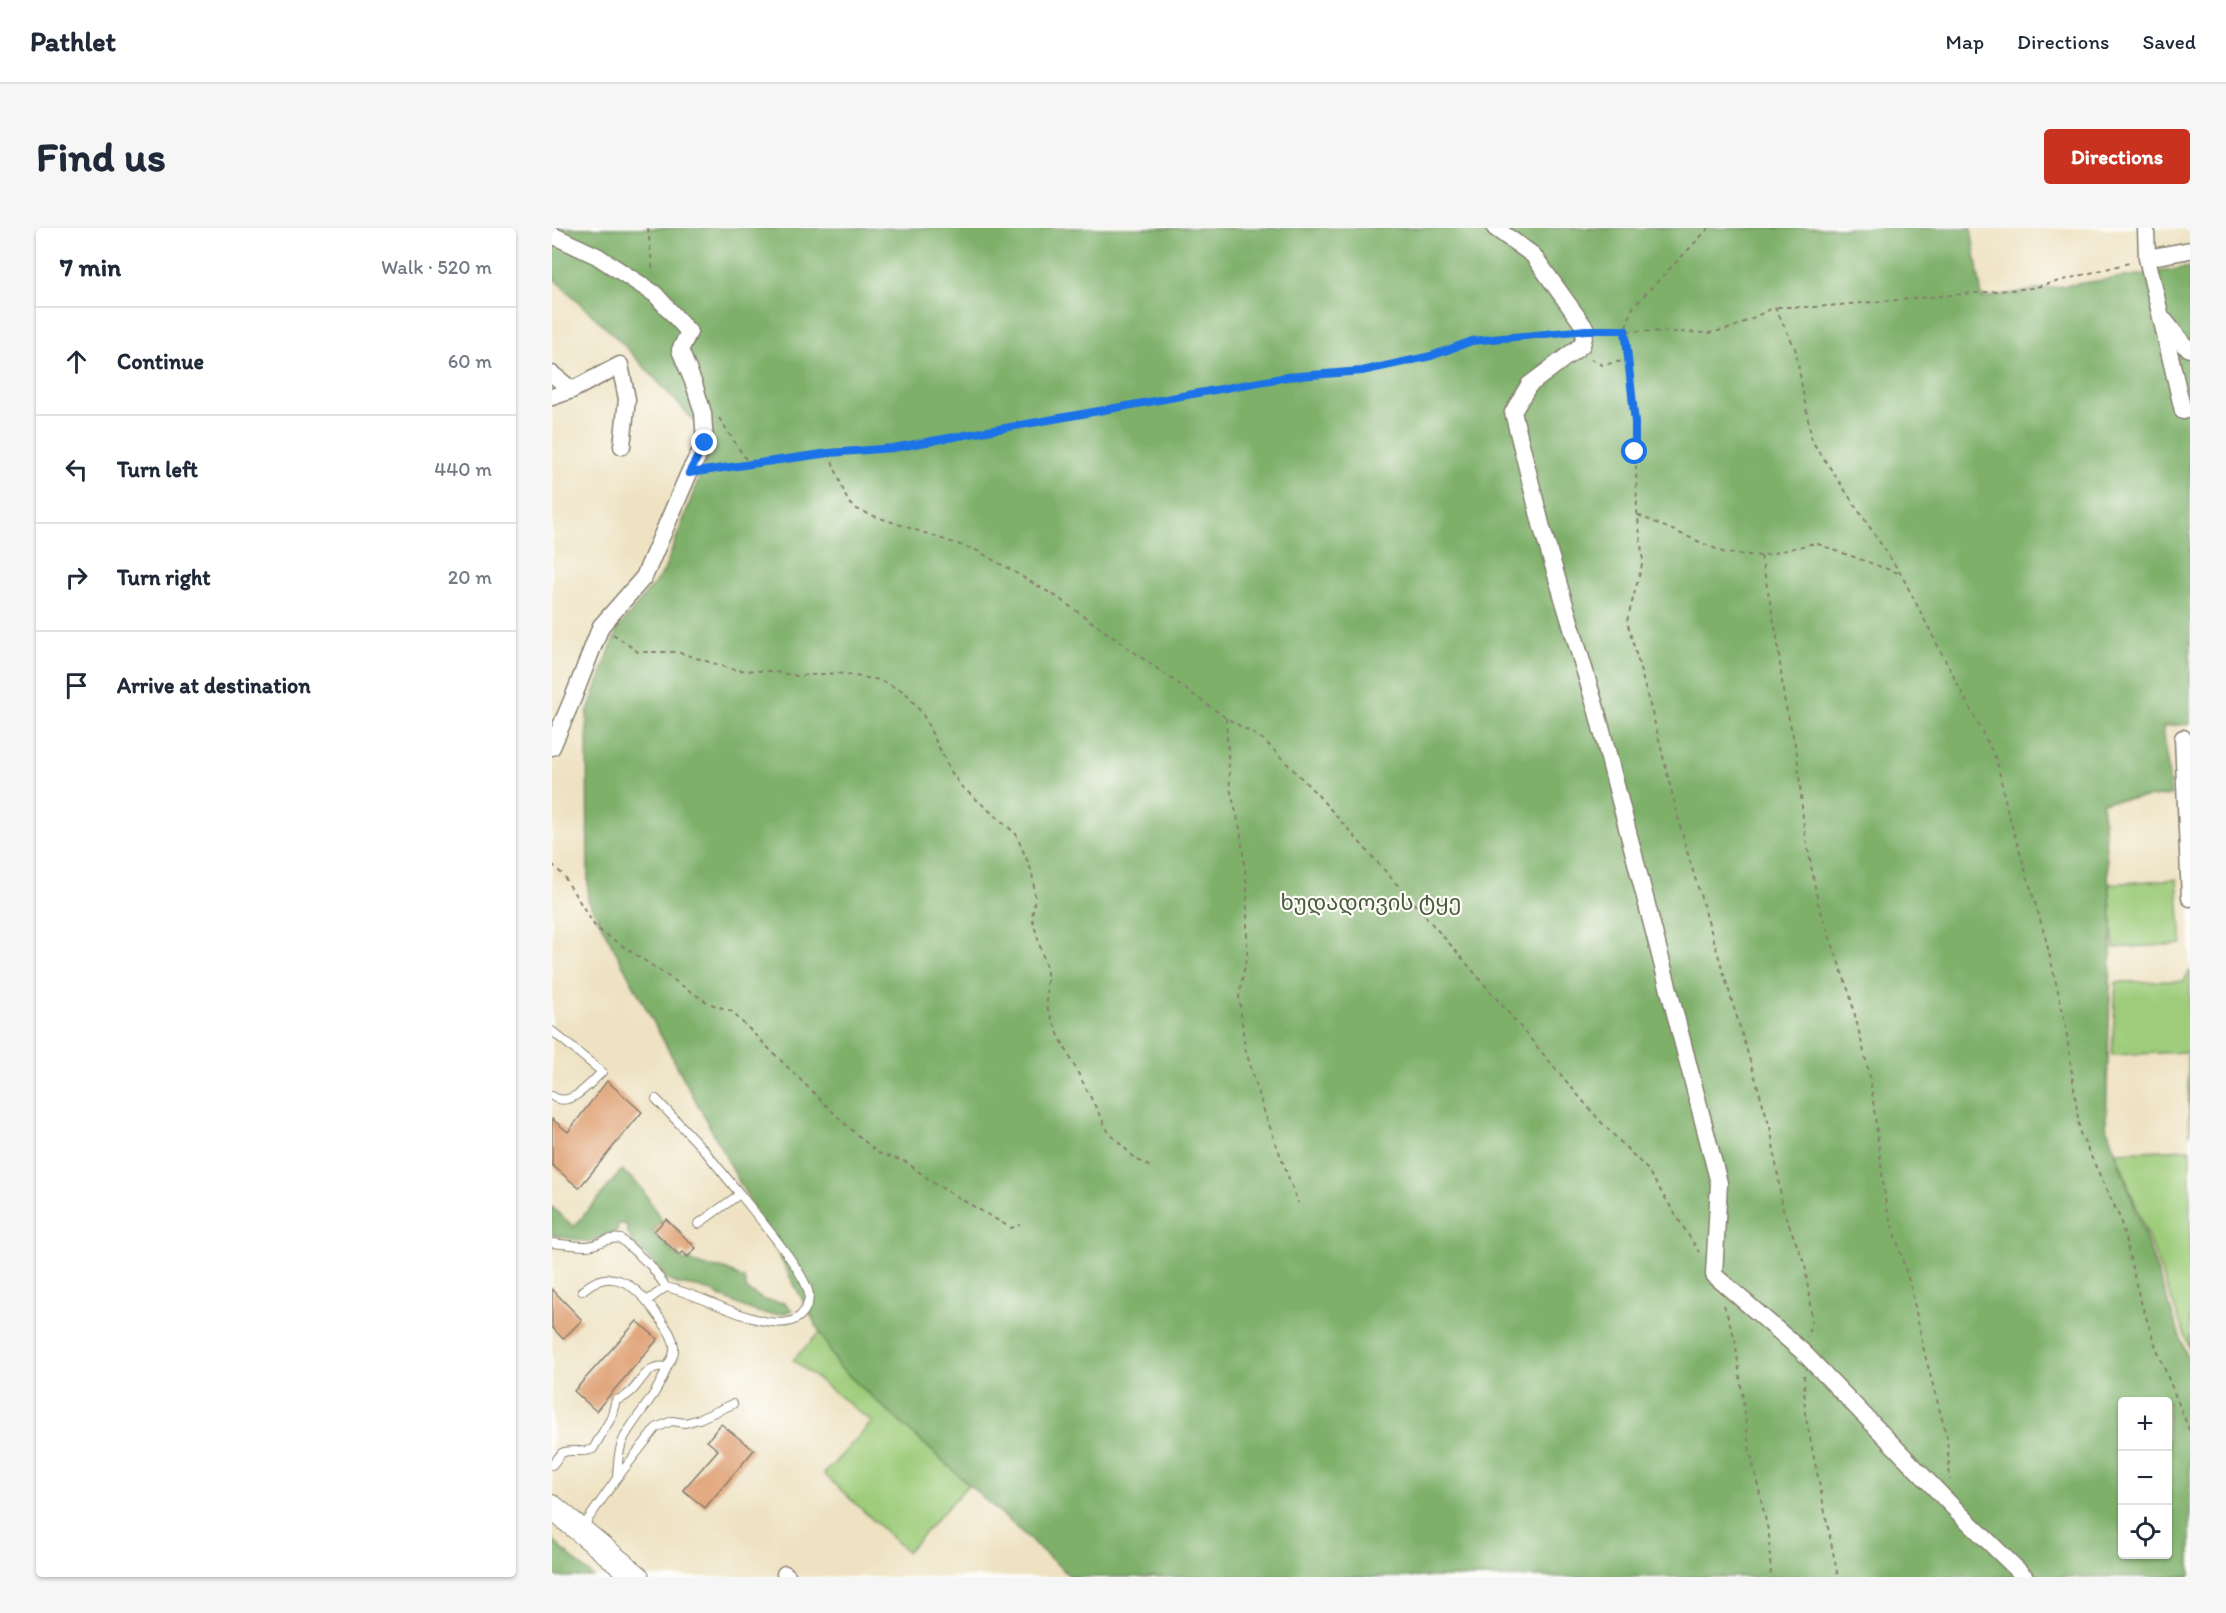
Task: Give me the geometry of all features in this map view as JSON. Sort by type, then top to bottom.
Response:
[{"type":"street","points":[[1495,228],[1533,255],[1584,337],[1529,385],[1513,412],[1542,528],[1597,712],[1719,1183],[1714,1275],[1803,1352],[1952,1506],[2025,1577]]},
{"type":"street","points":[[2146,228],[2147,258],[2183,411]]},
{"type":"street","points":[[552,235],[597,255],[655,294],[689,332],[680,350],[703,413],[705,443],[689,473],[644,577],[601,626],[552,747]]},
{"type":"street","points":[[2147,258],[2190,250]]},
{"type":"street","points":[[2160,315],[2184,345],[2190,349]]},
{"type":"street","points":[[552,397],[572,390],[620,365],[627,399],[622,446]]},
{"type":"street","points":[[552,374],[572,390]]},
{"type":"street","points":[[2183,738],[2190,898]]},
{"type":"street","points":[[552,1507],[637,1577]]},
{"type":"lane","points":[[552,1031],[602,1072],[566,1100],[558,1100],[552,1096]]},
{"type":"lane","points":[[552,1243],[584,1246],[595,1245],[614,1238],[621,1239],[651,1266],[666,1287],[681,1290],[751,1318],[773,1322],[790,1321],[800,1317],[809,1303],[808,1293],[800,1274],[704,1150],[656,1099]]},
{"type":"lane","points":[[698,1224],[740,1194]]},
{"type":"lane","points":[[582,1291],[593,1280],[608,1277],[620,1280],[636,1289],[670,1334],[675,1346],[673,1358],[666,1367],[661,1384],[625,1437],[619,1452],[616,1478]]},
{"type":"lane","points":[[647,1301],[666,1287]]},
{"type":"lane","points":[[552,1465],[562,1453],[592,1449],[611,1419],[616,1400],[626,1398],[635,1390],[647,1371],[658,1365],[666,1367]]},
{"type":"lane","points":[[580,1530],[616,1478],[656,1428],[672,1421],[685,1423],[699,1419],[733,1404]]},
{"type":"path","points":[[648,228],[655,294]]},
{"type":"path","points":[[1708,228],[1633,308],[1625,330],[1635,423],[1638,515],[1643,561],[1627,621],[1684,842],[1769,1121],[1783,1210],[1805,1265],[1812,1320],[1803,1352],[1805,1413],[1838,1577]]},
{"type":"path","points":[[689,473],[829,453],[893,448],[1287,377],[1362,371],[1431,356],[1472,341],[1584,337],[1625,330],[1709,333],[1732,328],[1775,307],[1816,307],[2032,288],[2147,258]]},
{"type":"path","points":[[1775,307],[1795,348],[1812,441],[1901,574],[1997,760],[2007,809],[2044,936],[2065,1021],[2080,1133],[2120,1218],[2139,1296],[2157,1350],[2190,1432]]},
{"type":"path","points":[[1584,337],[1585,356],[1602,365],[1628,360]]},
{"type":"path","points":[[829,453],[848,502],[854,508],[978,551],[1057,597],[1226,718],[1264,740],[1315,792],[1456,951],[1599,1120],[1647,1168],[1714,1275],[1735,1339],[1749,1446],[1769,1535],[1771,1577]]},
{"type":"path","points":[[1638,515],[1725,553],[1761,556],[1815,543],[1901,574]]},
{"type":"path","points":[[1761,556],[1777,637],[1784,698],[1797,753],[1804,828],[1818,903],[1850,995],[1870,1077],[1886,1204],[1911,1288],[1925,1355],[1947,1438],[1952,1506]]},
{"type":"path","points":[[601,626],[638,652],[677,652],[735,670],[769,671],[798,676],[838,673],[879,680],[905,692],[922,713],[961,786],[1016,834],[1032,872],[1035,896],[1032,918],[1047,970],[1047,1007],[1051,1017],[1109,1133],[1136,1159],[1150,1167]]},
{"type":"path","points":[[1226,718],[1230,788],[1240,829],[1247,887],[1247,954],[1239,997],[1245,1048],[1265,1114],[1298,1203]]},
{"type":"path","points":[[552,864],[562,875],[596,928],[708,1004],[731,1011],[843,1122],[878,1153],[906,1162],[935,1184],[1011,1228],[1020,1225]]},
{"type":"green space","name":"ხუდადოვის ტყე","points":[[552,228],[1971,228],[1982,298],[2190,267],[2190,724],[2163,726],[2171,795],[2102,802],[2112,922],[2106,1125],[2190,1365],[2190,1577],[1071,1577],[838,1366],[588,900],[587,713],[617,630],[664,571],[713,441],[622,343],[552,277]]},
{"type":"green space","points":[[2177,879],[2182,944],[2114,948],[2109,884]]},
{"type":"green space","points":[[2190,970],[2190,1135],[2187,1052],[2112,1055],[2116,982],[2184,981]]},
{"type":"green space","points":[[2190,1149],[2190,1349],[2116,1152]]},
{"type":"green space","points":[[622,1170],[640,1186],[662,1221],[652,1232],[683,1261],[688,1259],[708,1267],[727,1270],[744,1279],[747,1290],[764,1300],[785,1303],[792,1310],[781,1314],[758,1312],[701,1288],[670,1281],[630,1238],[626,1224],[618,1224],[617,1231],[589,1242],[552,1235],[552,1207],[574,1227]]},
{"type":"green space","points":[[819,1333],[986,1465],[907,1552],[824,1474],[872,1422],[793,1360]]},
{"type":"green space","points":[[552,1540],[593,1577],[552,1577]]},
{"type":"building","points":[[607,1081],[642,1112],[579,1188],[552,1165],[552,1119],[568,1132]]},
{"type":"building","points":[[666,1219],[696,1248],[688,1257],[683,1252],[679,1255],[654,1231]]},
{"type":"building","points":[[552,1289],[582,1320],[563,1339],[552,1327]]},
{"type":"building","points":[[637,1321],[658,1339],[596,1411],[574,1391]]},
{"type":"building","points":[[721,1424],[754,1450],[705,1508],[683,1490],[718,1450],[707,1441]]},
{"type":"route","points":[[705,443],[689,473],[829,453],[893,448],[1287,377],[1362,371],[1431,356],[1472,341],[1586,330],[1625,330],[1635,423],[1635,452]]}]
